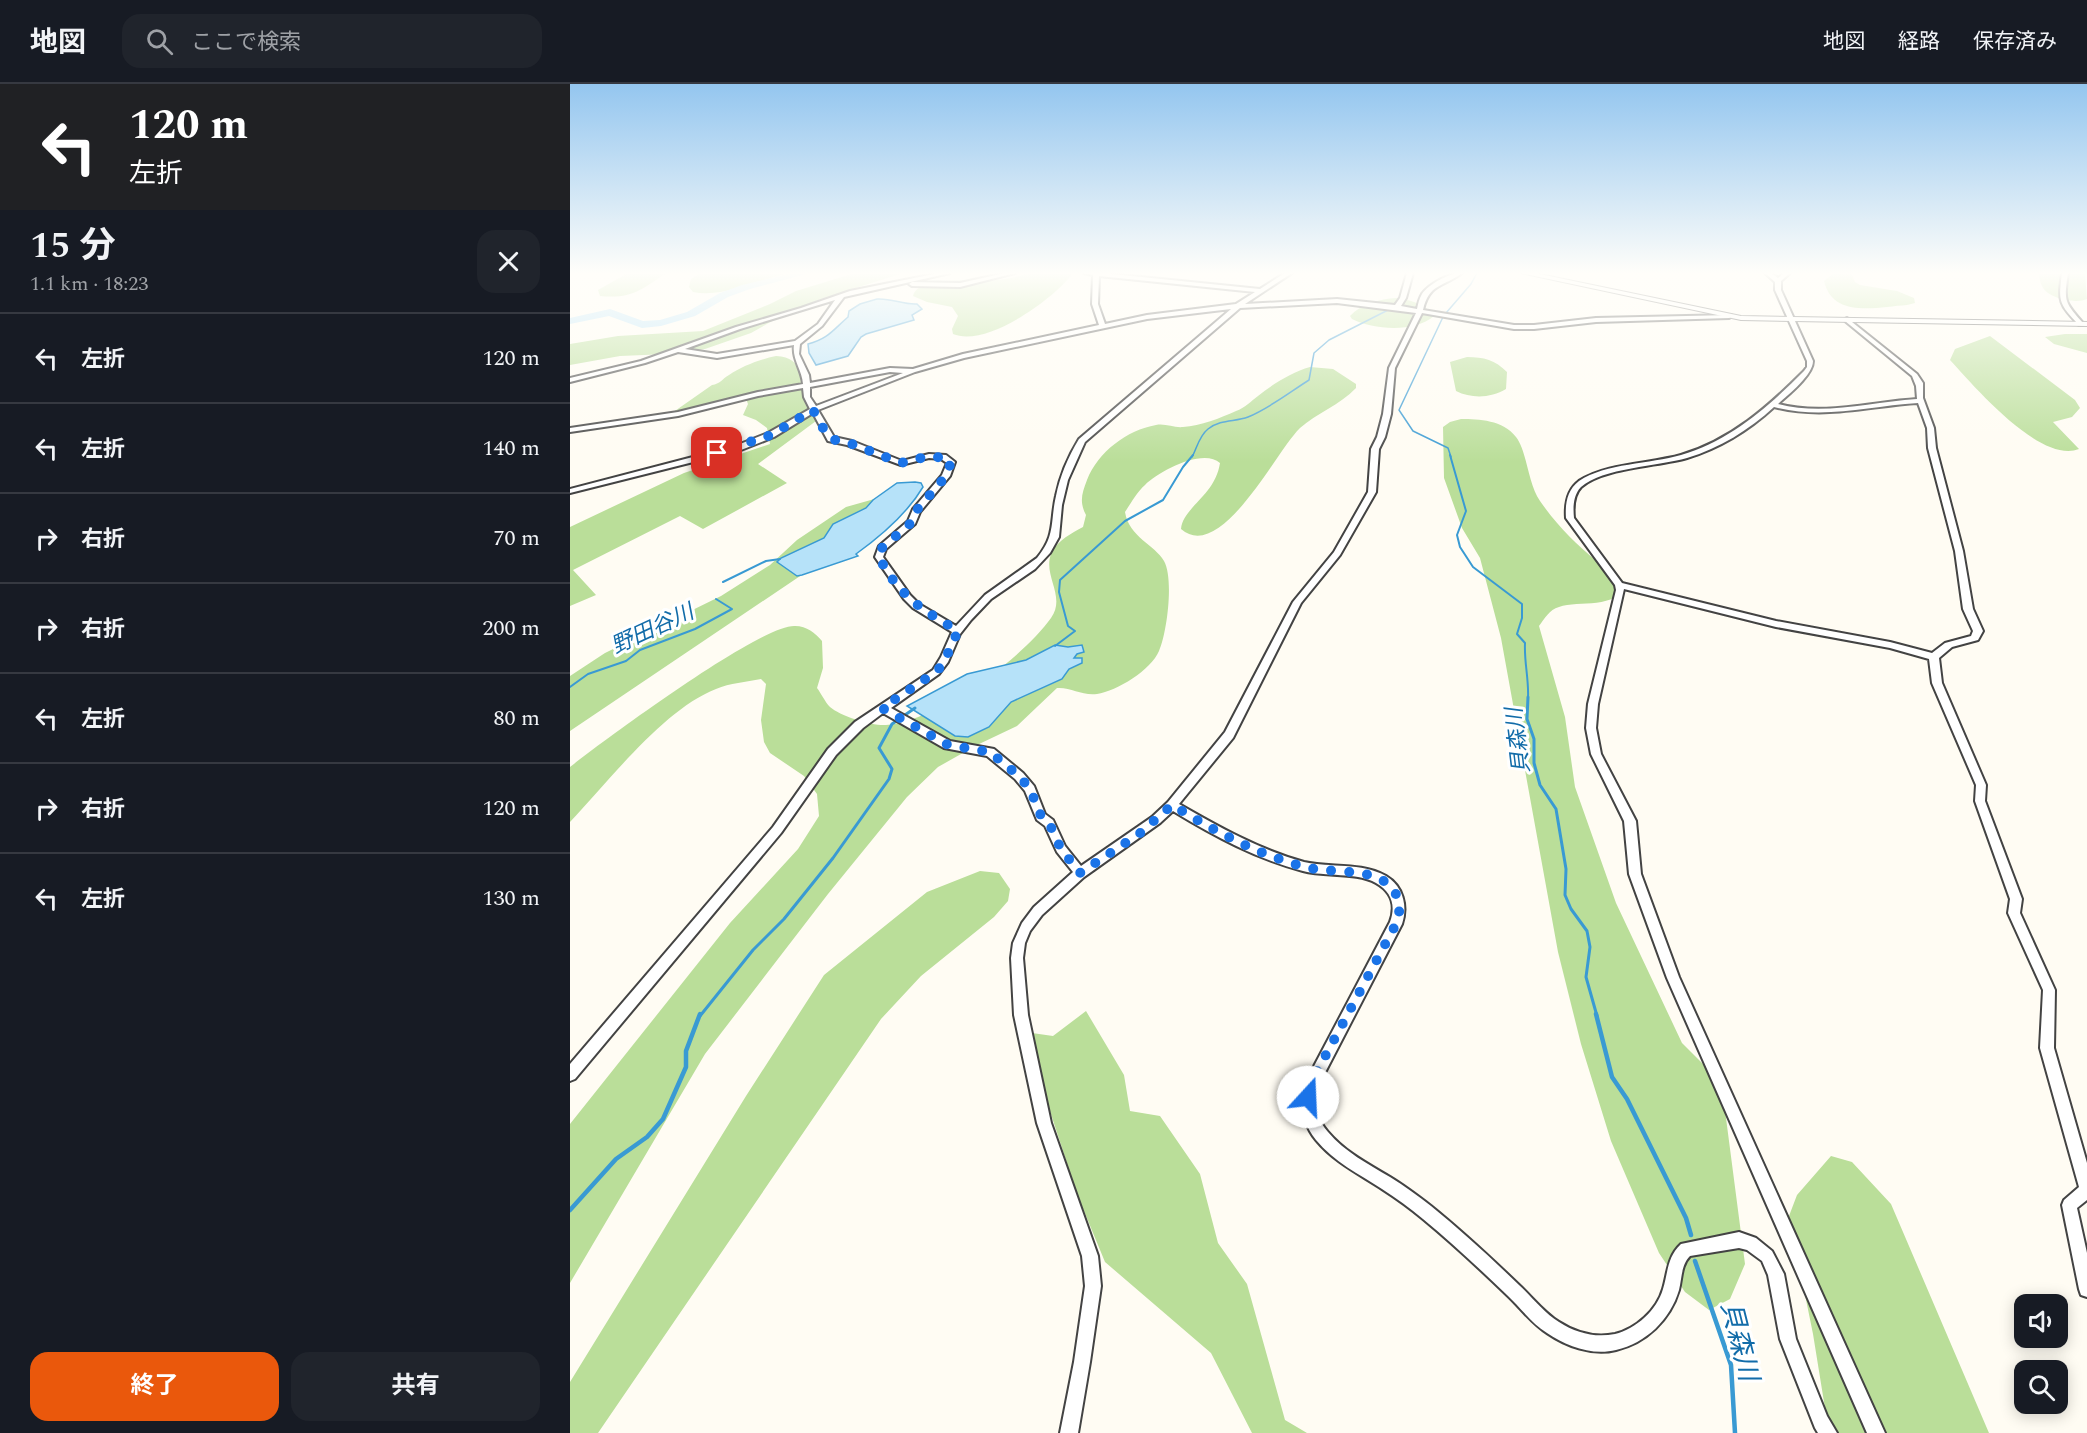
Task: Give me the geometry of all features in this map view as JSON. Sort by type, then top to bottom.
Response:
[{"type":"street","points":[[570,380],[643,362],[716,336]]},
{"type":"street","points":[[678,350],[717,356],[797,343],[806,336]]},
{"type":"street","points":[[570,490],[738,448],[771,435],[813,410],[913,371],[963,356],[1056,336]]},
{"type":"street","points":[[570,1074],[777,830],[832,752],[859,725],[936,672],[943,664],[958,631],[990,596],[1028,572],[1050,547],[1054,538],[1058,504],[1069,461],[1082,441],[1204,336]]},
{"type":"street","points":[[1069,1433],[1083,1362],[1093,1286],[1090,1256],[1044,1123],[1021,1015],[1017,958],[1019,943],[1026,927],[1038,911],[1080,873],[1139,834],[1172,805],[1229,735],[1297,602],[1337,553],[1372,492],[1375,449],[1387,414],[1392,368],[1408,336]]},
{"type":"street","points":[[1798,336],[1810,367],[1774,405],[1747,427],[1715,445],[1685,456],[1596,477],[1580,484],[1572,493],[1569,505],[1570,518],[1619,585],[1620,595],[1593,705],[1591,728],[1596,754],[1630,821],[1635,874],[1673,978],[1876,1433]]},
{"type":"street","points":[[1866,336],[1915,375],[1921,383],[1920,401],[1929,417],[1932,448],[1959,551],[1968,609],[1978,631],[1975,638],[1952,641],[1934,657]]},
{"type":"street","points":[[797,343],[796,354],[806,375],[805,386],[813,410],[827,435],[837,441],[849,443],[901,463],[929,456],[951,462],[946,476],[916,511],[912,522],[882,548],[879,557],[916,606],[958,631]]},
{"type":"street","points":[[570,430],[678,414],[758,394],[890,370],[913,371]]},
{"type":"street","points":[[1774,405],[1794,411],[1818,411],[1920,401]]},
{"type":"street","points":[[1619,585],[1776,624],[1890,645],[1934,657]]},
{"type":"street","points":[[1934,657],[1937,682],[1981,785],[1980,801],[2016,899],[2014,913],[2049,990],[2047,1048],[2087,1189],[2069,1205],[2087,1289]]},
{"type":"street","points":[[882,708],[948,745],[990,752],[1019,776],[1030,789],[1041,816],[1049,823],[1061,849],[1080,873]]},
{"type":"street","points":[[1172,805],[1262,854],[1309,868],[1377,878],[1392,889],[1399,900],[1400,912],[1396,924],[1309,1089],[1310,1115],[1317,1130],[1329,1145],[1405,1195],[1433,1217],[1550,1326],[1564,1335],[1590,1344],[1626,1340],[1648,1325],[1668,1299],[1673,1285],[1675,1264],[1686,1249],[1738,1240],[1751,1243],[1772,1264],[1788,1339],[1821,1422],[1828,1433]]},
{"type":"green space","points":[[618,336],[743,336],[705,349],[668,354],[620,356],[570,365],[570,344]]},
{"type":"green space","points":[[1990,336],[2075,400],[2080,408],[2072,417],[2053,422],[2079,449],[2063,451],[2046,445],[2027,434],[1991,404],[1950,360],[1955,349]]},
{"type":"green space","points":[[2087,336],[2087,353],[2054,344],[2045,337]]},
{"type":"green space","points":[[776,356],[786,358],[796,365],[805,403],[816,421],[758,464],[787,483],[703,529],[680,516],[573,570],[596,595],[570,606],[570,527],[684,473],[770,444],[767,428],[743,415],[748,404],[745,396],[672,413],[740,369]]},
{"type":"green space","points":[[1467,357],[1489,360],[1503,368],[1507,372],[1506,389],[1481,396],[1456,391],[1450,362]]},
{"type":"green space","points":[[1310,367],[1333,369],[1356,384],[1356,388],[1300,428],[1247,500],[1230,518],[1213,531],[1197,536],[1181,529],[1187,514],[1206,493],[1217,474],[1220,463],[1203,458],[1181,463],[1152,479],[1139,491],[1125,512],[1132,528],[1160,555],[1167,569],[1169,593],[1167,619],[1162,643],[1155,658],[1133,678],[1105,692],[1092,694],[1057,688],[1017,726],[938,767],[907,797],[828,894],[705,1054],[570,1283],[570,1124],[730,923],[798,849],[819,816],[817,794],[804,776],[770,753],[764,742],[761,720],[766,684],[761,679],[716,689],[677,712],[638,748],[570,822],[570,767],[647,710],[718,663],[777,630],[795,626],[810,630],[822,641],[823,668],[817,688],[826,703],[841,714],[865,722],[886,725],[907,721],[953,700],[999,669],[1038,634],[1051,618],[1056,602],[1049,560],[1052,552],[1062,540],[1083,527],[1086,515],[1082,502],[1084,489],[1092,470],[1106,452],[1124,437],[1145,428],[1159,425],[1190,426],[1224,416],[1242,408],[1283,379]]},
{"type":"green space","points":[[1461,419],[1490,422],[1511,431],[1520,443],[1536,494],[1546,509],[1581,548],[1626,584],[1615,598],[1597,603],[1556,608],[1539,626],[1565,717],[1575,787],[1616,903],[1682,1043],[1707,1068],[1723,1095],[1745,1264],[1730,1299],[1709,1310],[1685,1292],[1659,1253],[1611,1141],[1581,1044],[1558,952],[1501,638],[1480,558],[1462,528],[1444,478],[1443,427]]},
{"type":"green space","points":[[885,496],[815,566],[570,731],[570,676],[605,653],[721,596],[770,565],[797,540],[846,507]]},
{"type":"green space","points":[[980,871],[999,873],[1010,889],[1008,901],[994,917],[921,976],[881,1019],[598,1433],[570,1433],[570,1382],[746,1096],[824,975],[927,892]]},
{"type":"green space","points":[[1086,1011],[1124,1075],[1130,1111],[1160,1116],[1200,1174],[1218,1243],[1247,1284],[1285,1420],[1307,1433],[1252,1433],[1211,1353],[1105,1262],[1077,1194],[1049,1108],[1032,1033],[1053,1036]]},
{"type":"green space","points":[[1831,1156],[1852,1162],[1891,1204],[1989,1433],[1829,1433],[1813,1334],[1789,1216],[1797,1195]]},
{"type":"water","points":[[827,336],[863,336],[848,356],[816,365],[809,353],[808,344]]},
{"type":"water","points":[[897,483],[921,483],[923,487],[917,497],[884,532],[856,554],[858,556],[797,576],[777,562],[824,538],[833,524],[866,508],[873,500]]},
{"type":"water","points":[[1055,645],[1068,647],[1082,645],[1084,652],[1077,654],[1074,658],[1082,658],[1082,663],[1069,669],[1062,679],[1011,702],[989,727],[968,737],[955,736],[907,706],[967,674],[1026,660]]},
{"type":"waterway","points":[[1193,455],[1200,439],[1208,429],[1223,422],[1248,417],[1280,400],[1309,380],[1314,353],[1337,336]]},
{"type":"waterway","name":"貝森川","points":[[1434,336],[1399,410],[1413,431],[1448,448],[1451,457]]},
{"type":"waterway","points":[[1055,646],[1075,631],[1068,626],[1059,592],[1060,580],[1125,521],[1163,500],[1193,455]]},
{"type":"waterway","name":"貝森川","points":[[1450,455],[1466,511],[1457,535],[1460,547],[1473,567],[1522,604],[1522,618],[1517,634],[1525,643],[1528,697]]},
{"type":"waterway","name":"野田谷川","points":[[723,582],[766,561],[780,559]]},
{"type":"waterway","name":"野田谷川","points":[[570,687],[588,674],[626,661],[640,650],[695,629],[732,609],[716,599]]},
{"type":"waterway","name":"貝森川","points":[[1528,697],[1527,719],[1534,739],[1534,763],[1540,785],[1556,809],[1566,869],[1565,895],[1571,909],[1587,931],[1590,947],[1586,977],[1597,1016]]},
{"type":"waterway","points":[[700,1016],[753,950],[784,919],[833,858],[889,779],[892,769],[879,748],[892,724],[915,708]]},
{"type":"waterway","points":[[570,1210],[616,1159],[647,1137],[663,1119],[686,1067],[686,1051],[700,1014]]},
{"type":"waterway","name":"貝森川","points":[[1596,1014],[1612,1077],[1627,1099],[1686,1218],[1691,1235]]},
{"type":"waterway","name":"貝森川","points":[[1695,1261],[1731,1365],[1735,1433]]},
{"type":"route","points":[[717,453],[738,448],[771,435],[813,410],[831,439],[849,443],[901,463],[929,456],[949,459],[951,465],[946,476],[916,511],[912,522],[882,548],[879,557],[916,606],[958,631],[943,664],[936,672],[882,708],[948,745],[990,752],[1019,776],[1030,789],[1036,808],[1049,823],[1061,849],[1080,873],[1139,834],[1172,805],[1262,854],[1309,868],[1368,875],[1383,880],[1392,889],[1400,906],[1396,924],[1313,1079],[1308,1097]]}]
